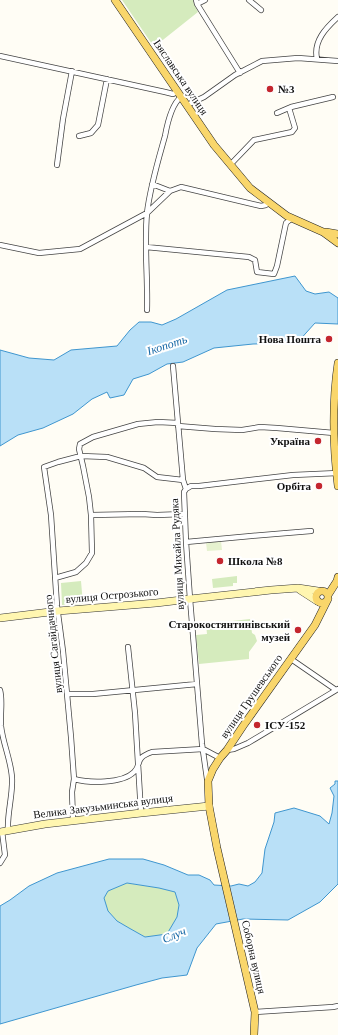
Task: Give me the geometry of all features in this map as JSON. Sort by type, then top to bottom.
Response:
[{"type":"main road","name":"Ізяславська вулиця","points":[[115,0],[214,145],[250,188],[287,216],[323,232],[338,243]]},
{"type":"main road","points":[[323,232],[338,234]]},
{"type":"main road","points":[[338,363],[334,403],[336,415],[338,486]]},
{"type":"main road","name":"вулиця Грушевського","points":[[208,781],[220,758],[315,625],[328,597],[336,585],[338,576]]},
{"type":"main road","points":[[315,625],[317,614],[316,593],[336,585]]},
{"type":"main road","points":[[298,588],[316,601],[322,603],[325,602],[328,597],[324,590],[319,591]]},
{"type":"main road","name":"вулиця Острозького","points":[[0,618],[298,588],[319,591]]},
{"type":"main road","name":"вулиця Михайла Рудяка","points":[[208,781],[209,806],[225,884]]},
{"type":"main road","name":"Велика Закузьминська вулиця","points":[[4,831],[73,820],[209,806]]},
{"type":"main road","name":"Соборна вулиця","points":[[225,884],[255,1012],[254,1035]]},
{"type":"street","points":[[205,0],[196,2],[240,73]]},
{"type":"street","points":[[249,0],[261,10]]},
{"type":"street","points":[[317,60],[315,52],[322,33],[338,16]]},
{"type":"street","points":[[0,56],[179,95],[169,120],[152,184],[147,213],[147,310]]},
{"type":"street","points":[[187,105],[204,97],[240,73],[262,61],[298,58],[338,61]]},
{"type":"street","points":[[57,165],[63,119],[72,72]]},
{"type":"street","points":[[79,136],[91,133],[98,125],[107,79]]},
{"type":"street","points":[[276,113],[289,108],[333,97]]},
{"type":"street","points":[[230,164],[254,140],[292,132],[295,128],[289,108]]},
{"type":"street","points":[[152,184],[170,191]]},
{"type":"street","points":[[0,244],[39,253],[80,249],[147,213],[170,191],[181,187],[261,206],[269,202]]},
{"type":"street","points":[[146,247],[249,257],[255,260],[257,272],[274,274],[286,223],[292,218]]},
{"type":"street","name":"вулиця Михайла Рудяка","points":[[173,366],[183,480],[186,488],[184,492],[184,514],[197,684],[203,749],[208,781]]},
{"type":"street","points":[[55,578],[76,572],[86,563],[92,553],[89,497],[79,449],[80,444],[93,437],[138,424],[158,422],[222,429],[242,430],[260,427],[277,428],[336,437]]},
{"type":"street","points":[[81,456],[107,457],[144,468],[157,477],[183,480]]},
{"type":"street","name":"вулиця Сагайдачного","points":[[73,820],[72,792],[74,779],[71,737],[55,578],[51,515],[44,467],[81,456]]},
{"type":"street","points":[[186,488],[191,486],[293,475],[337,473]]},
{"type":"street","points":[[91,515],[184,514]]},
{"type":"street","points":[[186,542],[311,531]]},
{"type":"street","points":[[128,647],[139,762],[138,778],[141,812]]},
{"type":"street","points":[[227,750],[234,749],[248,743],[337,690],[291,659]]},
{"type":"street","points":[[67,694],[93,694],[197,684]]},
{"type":"street","points":[[0,690],[1,727],[12,777],[9,819],[4,831],[5,855],[0,863]]},
{"type":"street","points":[[74,779],[103,781],[118,780],[134,773],[141,758],[152,752],[203,749],[220,758]]},
{"type":"street","points":[[255,1012],[338,1006]]},
{"type":"green space","points":[[122,0],[193,0],[198,12],[154,47]]},
{"type":"green space","points":[[221,541],[222,550],[207,551],[206,542]]},
{"type":"green space","points":[[237,576],[237,583],[233,583],[233,586],[213,588],[212,579]]},
{"type":"green space","points":[[81,581],[83,604],[62,605],[61,583]]},
{"type":"green space","points":[[250,619],[252,633],[255,635],[257,641],[249,652],[249,659],[199,664],[196,635],[207,634],[206,624]]},
{"type":"green space","points":[[127,883],[175,892],[179,905],[177,917],[167,934],[145,937],[117,921],[108,911],[104,898],[108,891]]},
{"type":"water","name":"Ікопоть","points":[[295,276],[306,291],[315,294],[329,292],[338,298],[338,324],[315,323],[297,343],[253,344],[214,348],[183,362],[167,364],[149,374],[133,379],[124,395],[110,398],[107,392],[92,399],[73,414],[43,428],[18,435],[0,446],[0,350],[29,358],[54,360],[71,350],[117,346],[130,330],[139,322],[151,322],[162,325],[176,319],[227,290]]},
{"type":"water","name":"Случ","points":[[335,781],[338,781],[338,884],[320,902],[288,920],[243,919],[216,924],[197,948],[187,975],[162,978],[0,1024],[0,906],[29,886],[57,873],[109,859],[143,859],[164,865],[188,875],[199,875],[210,880],[214,885],[231,886],[239,884],[248,886],[255,882],[262,873],[265,849],[274,822],[275,813],[294,808],[320,816],[329,824],[334,796],[330,788],[335,784]],"holes":[[[127,883],[175,892],[179,905],[177,917],[167,934],[145,937],[117,921],[108,911],[104,898],[108,891]]]},
{"type":"place","name":"№3","points":[[270,89]]},
{"type":"place","name":"Нова Пошта","points":[[329,339]]},
{"type":"place","name":"Україна","points":[[318,441]]},
{"type":"place","name":"Орбіта","points":[[319,486]]},
{"type":"place","name":"Школа №8","points":[[220,561]]},
{"type":"place","name":"Старокостянтинівський музей","points":[[298,630]]},
{"type":"place","name":"ІСУ-152","points":[[257,725]]}]
